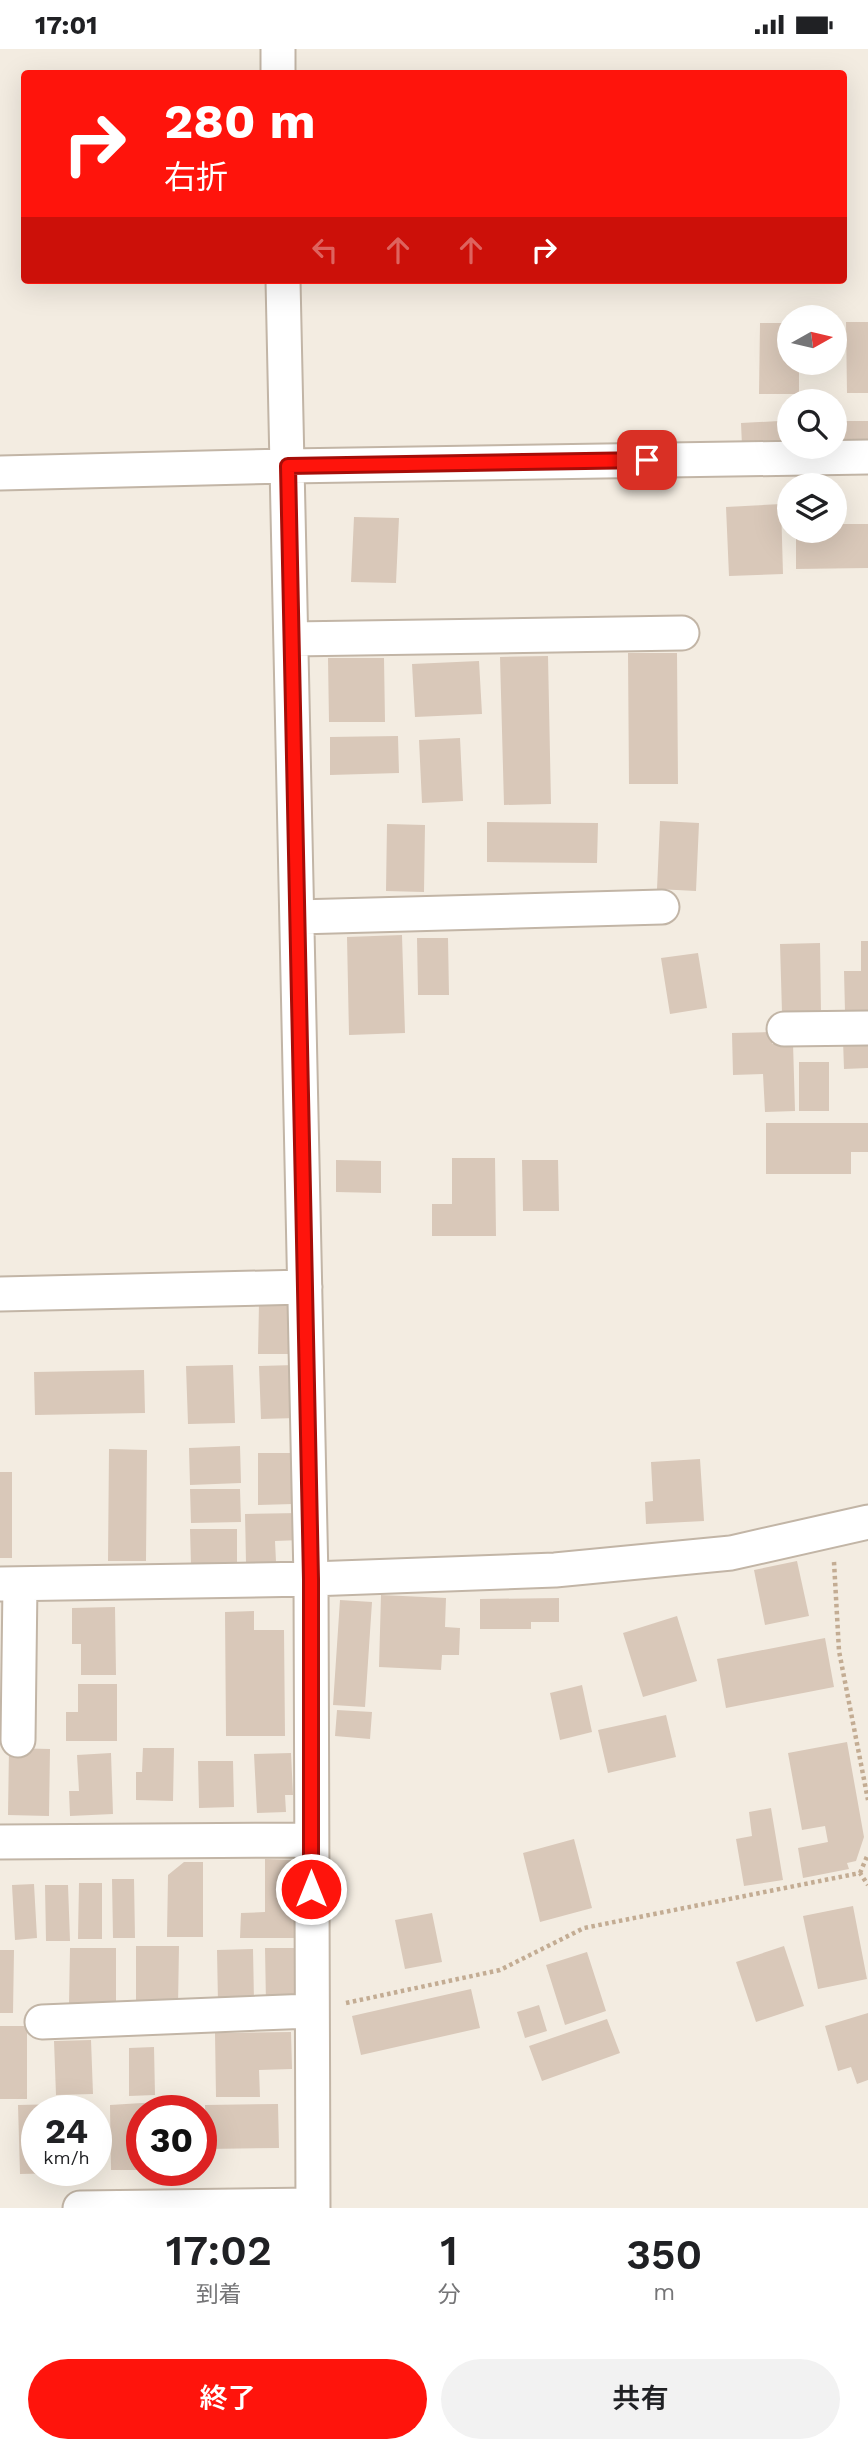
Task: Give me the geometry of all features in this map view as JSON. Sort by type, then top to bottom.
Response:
[{"type":"street","points":[[278,49],[278,70]]},
{"type":"street","points":[[80,2208],[313,2206],[311,1579],[283,284]]},
{"type":"street","points":[[0,473],[868,457]]},
{"type":"street","points":[[291,639],[682,633]]},
{"type":"street","points":[[297,917],[662,908]]},
{"type":"street","points":[[784,1029],[868,1028]]},
{"type":"street","points":[[0,1294],[305,1287]]},
{"type":"street","points":[[18,1740],[10,1584],[311,1579],[569,1569],[732,1553],[868,1522]]},
{"type":"street","points":[[0,1842],[311,1840]]},
{"type":"street","points":[[42,2022],[311,2011]]},
{"type":"path","points":[[833,1530],[839,1651],[868,1800]]},
{"type":"path","points":[[860,1873],[868,1854]]},
{"type":"path","points":[[311,2011],[500,1969],[584,1928],[860,1873]]},
{"type":"path","points":[[860,1873],[868,1885]]},
{"type":"building","points":[[847,322],[868,322],[868,393],[847,393]]},
{"type":"building","points":[[760,323],[777,323],[777,375],[799,375],[799,389],[777,389],[777,394],[759,394]]},
{"type":"building","points":[[777,421],[777,444],[742,446],[741,423]]},
{"type":"building","points":[[847,421],[868,421],[868,445],[847,445]]},
{"type":"building","points":[[777,504],[777,543],[782,543],[783,574],[729,576],[726,507]]},
{"type":"building","points":[[354,517],[399,518],[396,583],[351,582]]},
{"type":"building","points":[[847,524],[868,524],[868,568],[796,569],[796,543],[847,543]]},
{"type":"building","points":[[628,653],[677,653],[678,784],[629,784]]},
{"type":"building","points":[[548,656],[551,804],[504,805],[500,657]]},
{"type":"building","points":[[328,658],[384,658],[385,722],[329,722]]},
{"type":"building","points":[[479,661],[482,714],[415,717],[412,664]]},
{"type":"building","points":[[398,736],[399,773],[330,775],[330,737]]},
{"type":"building","points":[[460,738],[463,801],[422,803],[419,740]]},
{"type":"building","points":[[660,821],[699,823],[696,891],[657,889]]},
{"type":"building","points":[[487,822],[598,823],[597,863],[487,862]]},
{"type":"building","points":[[387,824],[425,825],[424,892],[386,891]]},
{"type":"building","points":[[402,935],[405,1033],[349,1035],[347,937]]},
{"type":"building","points":[[417,938],[448,938],[449,995],[418,995]]},
{"type":"building","points":[[861,941],[868,941],[868,1011],[845,1012],[844,971],[861,971]]},
{"type":"building","points":[[820,943],[821,1013],[782,1013],[780,944]]},
{"type":"building","points":[[698,953],[707,1008],[670,1014],[661,958]]},
{"type":"building","points":[[772,1032],[772,1044],[793,1043],[795,1111],[765,1112],[763,1074],[733,1075],[732,1033]]},
{"type":"building","points":[[868,1039],[868,1068],[844,1069],[843,1040]]},
{"type":"building","points":[[799,1062],[829,1062],[829,1111],[799,1111]]},
{"type":"building","points":[[766,1123],[868,1123],[868,1152],[851,1152],[851,1174],[766,1174]]},
{"type":"building","points":[[452,1158],[495,1158],[496,1236],[432,1236],[432,1204],[452,1204]]},
{"type":"building","points":[[336,1160],[381,1161],[381,1193],[336,1192]]},
{"type":"building","points":[[522,1160],[558,1160],[559,1211],[523,1211]]},
{"type":"building","points":[[259,1303],[297,1303],[297,1354],[258,1354]]},
{"type":"building","points":[[233,1365],[235,1423],[188,1424],[186,1366]]},
{"type":"building","points":[[295,1365],[297,1418],[261,1419],[259,1366]]},
{"type":"building","points":[[144,1370],[145,1413],[35,1415],[34,1372]]},
{"type":"building","points":[[240,1446],[241,1483],[190,1485],[189,1448]]},
{"type":"building","points":[[109,1449],[147,1450],[146,1561],[108,1561]]},
{"type":"building","points":[[258,1453],[292,1453],[293,1504],[258,1505]]},
{"type":"building","points":[[700,1459],[704,1521],[646,1524],[645,1502],[653,1501],[651,1462]]},
{"type":"building","points":[[0,1472],[12,1472],[12,1558],[0,1558]]},
{"type":"building","points":[[190,1489],[240,1489],[241,1522],[191,1523]]},
{"type":"building","points":[[300,1513],[301,1540],[275,1541],[276,1562],[246,1563],[245,1514]]},
{"type":"building","points":[[190,1529],[237,1529],[237,1564],[191,1565]]},
{"type":"building","points":[[797,1561],[809,1616],[765,1625],[754,1570]]},
{"type":"building","points":[[381,1595],[446,1598],[445,1627],[460,1628],[459,1655],[442,1655],[441,1670],[379,1667]]},
{"type":"building","points":[[559,1598],[559,1622],[531,1622],[531,1629],[480,1629],[480,1599]]},
{"type":"building","points":[[340,1600],[372,1602],[365,1707],[333,1705]]},
{"type":"building","points":[[115,1607],[116,1675],[81,1675],[81,1644],[72,1644],[72,1608]]},
{"type":"building","points":[[254,1611],[254,1630],[284,1630],[285,1736],[226,1736],[225,1612]]},
{"type":"building","points":[[677,1616],[697,1681],[643,1697],[623,1633]]},
{"type":"building","points":[[825,1638],[834,1687],[726,1708],[717,1659]]},
{"type":"building","points":[[78,1684],[117,1684],[117,1741],[66,1741],[66,1712],[78,1712]]},
{"type":"building","points":[[582,1685],[592,1732],[560,1740],[550,1693]]},
{"type":"building","points":[[337,1710],[372,1712],[370,1739],[335,1736]]},
{"type":"building","points":[[666,1715],[676,1757],[608,1773],[598,1730]]},
{"type":"building","points":[[847,1742],[864,1837],[856,1861],[847,1863],[849,1869],[803,1878],[798,1848],[828,1842],[825,1826],[802,1830],[788,1753]]},
{"type":"building","points":[[9,1748],[50,1749],[49,1816],[8,1815]]},
{"type":"building","points":[[143,1748],[174,1748],[173,1801],[136,1800],[136,1772],[142,1772]]},
{"type":"building","points":[[111,1753],[113,1814],[70,1816],[69,1791],[79,1791],[77,1755]]},
{"type":"building","points":[[291,1753],[293,1795],[285,1795],[286,1812],[257,1813],[254,1754]]},
{"type":"building","points":[[198,1761],[233,1761],[234,1807],[199,1808]]},
{"type":"building","points":[[771,1808],[783,1880],[744,1886],[736,1839],[752,1836],[749,1812]]},
{"type":"building","points":[[574,1839],[592,1908],[540,1922],[523,1853]]},
{"type":"building","points":[[265,1859],[296,1860],[296,1938],[240,1938],[241,1913],[265,1912]]},
{"type":"building","points":[[184,1862],[203,1862],[203,1937],[167,1937],[168,1875]]},
{"type":"building","points":[[112,1879],[134,1879],[135,1938],[113,1938]]},
{"type":"building","points":[[79,1883],[102,1883],[102,1939],[78,1939]]},
{"type":"building","points":[[34,1884],[37,1938],[15,1940],[12,1885]]},
{"type":"building","points":[[45,1885],[68,1885],[70,1941],[46,1941]]},
{"type":"building","points":[[853,1906],[867,1979],[818,1989],[803,1916]]},
{"type":"building","points":[[432,1913],[442,1962],[405,1969],[395,1920]]},
{"type":"building","points":[[136,1946],[179,1946],[178,2006],[136,2006]]},
{"type":"building","points":[[784,1946],[804,2006],[756,2022],[736,1962]]},
{"type":"building","points":[[70,1948],[116,1948],[116,2006],[69,2005]]},
{"type":"building","points":[[265,1948],[297,1948],[297,2004],[266,2004]]},
{"type":"building","points":[[253,1949],[254,2002],[218,2003],[217,1950]]},
{"type":"building","points":[[0,1950],[14,1950],[13,2013],[0,2013]]},
{"type":"building","points":[[587,1952],[606,2011],[565,2025],[546,1965]]},
{"type":"building","points":[[471,1989],[480,2028],[361,2055],[352,2016]]},
{"type":"building","points":[[539,2005],[547,2031],[525,2038],[517,2012]]},
{"type":"building","points":[[868,2013],[868,2080],[857,2084],[851,2067],[838,2071],[825,2026]]},
{"type":"building","points":[[607,2019],[620,2053],[542,2081],[529,2046]]},
{"type":"building","points":[[0,2026],[27,2026],[27,2095],[21,2095],[21,2099],[0,2099]]},
{"type":"building","points":[[291,2032],[292,2069],[259,2070],[260,2097],[217,2097],[215,2033]]},
{"type":"building","points":[[91,2040],[93,2094],[56,2095],[54,2041]]},
{"type":"building","points":[[154,2047],[155,2095],[129,2095],[129,2048]]},
{"type":"building","points":[[126,2104],[126,2170],[112,2170],[112,2105]]},
{"type":"building","points":[[278,2104],[279,2148],[217,2149],[217,2105]]},
{"type":"building","points":[[18,2105],[21,2105],[21,2174],[20,2174]]},
{"type":"route","points":[[311,1889],[311,1579],[288,466],[647,460]]}]
